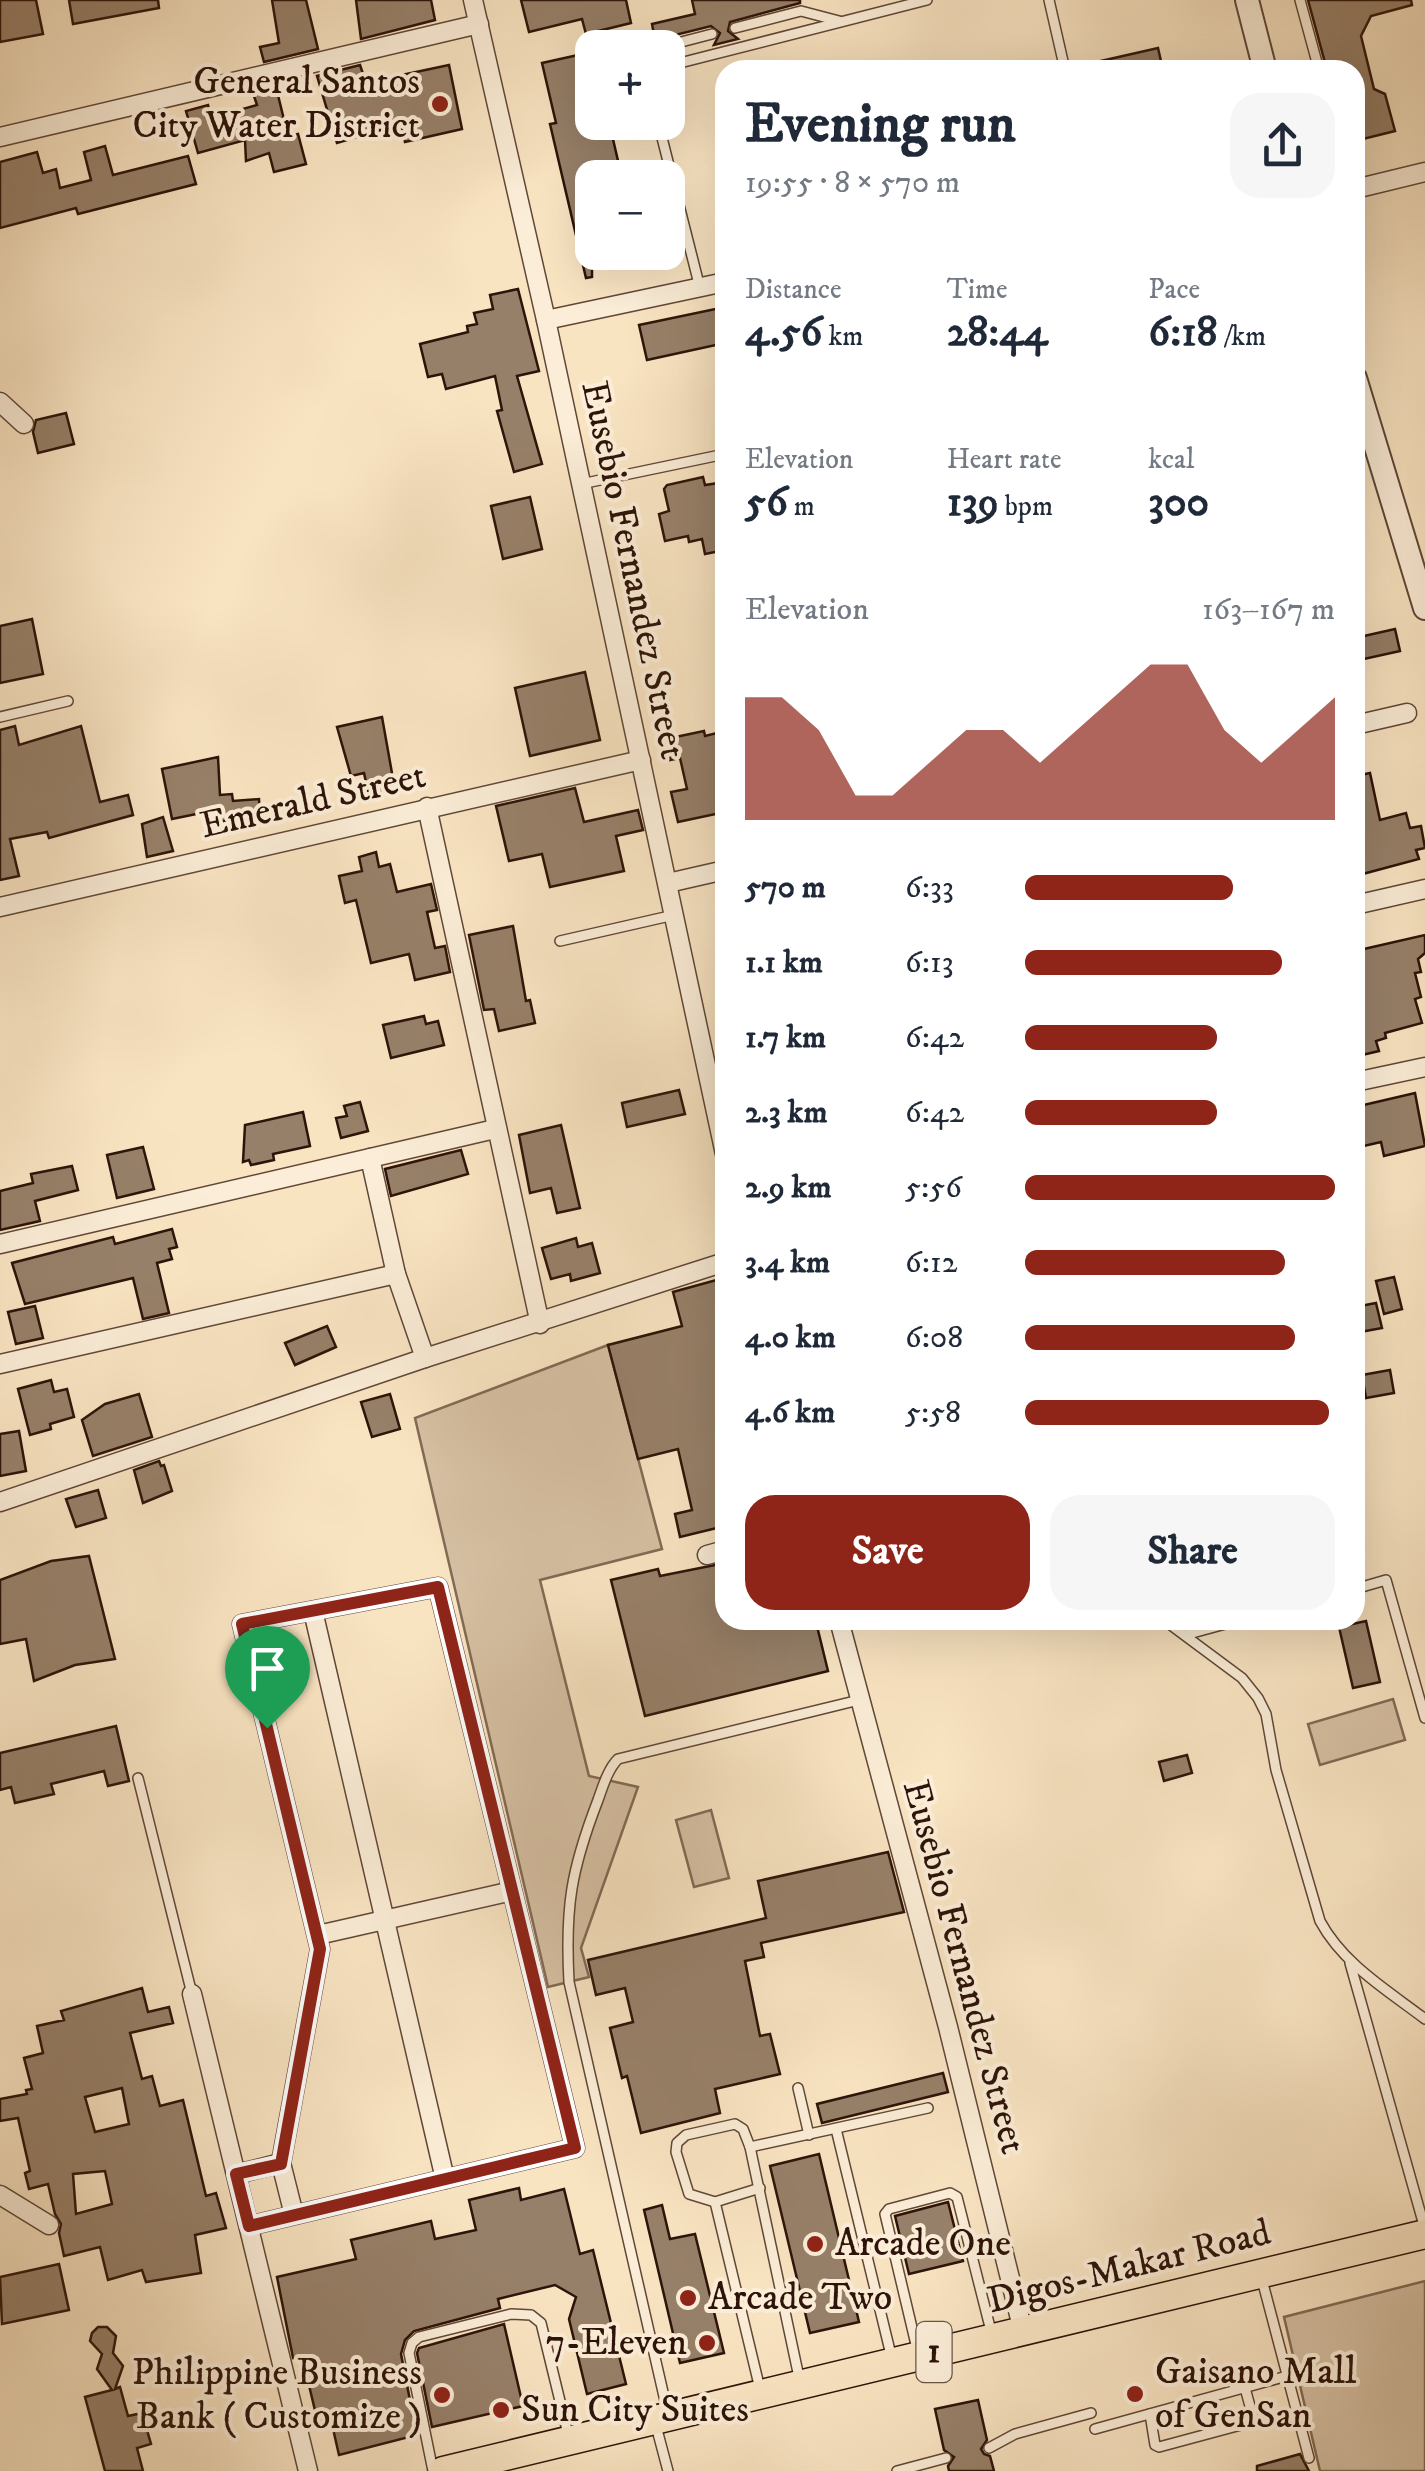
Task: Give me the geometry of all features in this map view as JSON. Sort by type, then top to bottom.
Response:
[{"type":"main road","name":"Digos-Makar Road","points":[[450,2470],[490,2465],[570,2440],[1425,2232]]},
{"type":"street","name":"Eusebio Fernandez Street","points":[[473,0],[546,320],[715,1108]]},
{"type":"street","points":[[1247,0],[1262,60]]},
{"type":"street","points":[[0,137],[479,24]]},
{"type":"street","points":[[1365,187],[1425,172]]},
{"type":"street","points":[[546,320],[715,284]]},
{"type":"street","points":[[0,402],[24,424]]},
{"type":"street","points":[[1365,411],[1425,608]]},
{"type":"street","points":[[1365,723],[1408,713]]},
{"type":"street","name":"Emerald Street","points":[[0,907],[641,760]]},
{"type":"street","points":[[428,807],[540,1324]]},
{"type":"street","points":[[668,883],[715,872]]},
{"type":"street","points":[[1365,902],[1425,889]]},
{"type":"street","points":[[703,1052],[715,1049]]},
{"type":"street","points":[[1365,1080],[1425,1067]]},
{"type":"street","points":[[0,1244],[496,1129]]},
{"type":"street","points":[[370,1158],[396,1274],[425,1358]]},
{"type":"street","points":[[0,1502],[425,1358],[715,1265]]},
{"type":"street","points":[[0,1364],[396,1274]]},
{"type":"street","points":[[249,2226],[575,2148],[438,1587],[242,1624],[320,1949],[281,2164],[294,2214]]},
{"type":"street","points":[[312,1611],[445,2179]]},
{"type":"street","name":"Eusebio Fernandez Street","points":[[842,1630],[1024,2331]]},
{"type":"street","points":[[318,1935],[512,1891]]},
{"type":"street","points":[[192,1994],[308,2471]]},
{"type":"street","points":[[236,2174],[281,2164]]},
{"type":"street","points":[[0,2195],[49,2225]]},
{"type":"lane","points":[[685,62],[927,0]]},
{"type":"lane","points":[[1049,0],[1063,60]]},
{"type":"lane","points":[[1300,0],[1315,60]]},
{"type":"lane","points":[[735,28],[802,11],[842,22]]},
{"type":"lane","points":[[685,41],[712,34]]},
{"type":"lane","points":[[663,140],[700,288]]},
{"type":"lane","points":[[581,484],[715,456]]},
{"type":"lane","points":[[0,716],[68,702]]},
{"type":"lane","points":[[560,941],[675,915]]},
{"type":"lane","points":[[1365,1586],[1386,1580],[1425,1718]]},
{"type":"lane","points":[[1177,1630],[1242,1678],[1266,1714],[1276,1770],[1320,1922],[1331,1940],[1349,1960],[1425,2019]]},
{"type":"lane","points":[[1184,1635],[1203,1630]]},
{"type":"lane","points":[[668,2471],[662,2418],[569,1982],[567,1915],[576,1855],[618,1758],[860,1700]]},
{"type":"lane","points":[[138,1778],[192,1994]]},
{"type":"lane","points":[[1349,1960],[1425,2232]]},
{"type":"lane","points":[[798,2088],[809,2135]]},
{"type":"lane","points":[[750,2148],[928,2108]]},
{"type":"lane","points":[[760,2188],[715,2202],[688,2194],[677,2143],[686,2136],[735,2124],[743,2129],[760,2188],[801,2385]]},
{"type":"lane","points":[[836,2129],[906,2359]]},
{"type":"lane","points":[[906,2359],[884,2214],[889,2208],[950,2194],[957,2197],[993,2338]]},
{"type":"lane","points":[[715,2202],[762,2394]]},
{"type":"lane","points":[[1260,2274],[1309,2458]]},
{"type":"lane","points":[[450,2470],[409,2353],[412,2344],[419,2337],[511,2314],[531,2315],[541,2324],[570,2440]]},
{"type":"lane","points":[[1095,2430],[1287,2376]]},
{"type":"lane","points":[[1150,2414],[1155,2445],[1160,2447],[1252,2422],[1245,2388]]},
{"type":"lane","points":[[988,2448],[1015,2434],[1091,2413]]},
{"type":"lane","points":[[897,2471],[946,2458]]},
{"type":"shaded area","points":[[608,1345],[662,1549],[540,1580],[589,1776],[638,1787],[581,1948],[589,1977],[548,1987],[415,1418]]},
{"type":"shaded area","points":[[1393,1699],[1405,1740],[1320,1765],[1308,1724]]},
{"type":"shaded area","points":[[711,1810],[729,1878],[694,1887],[676,1820]]},
{"type":"shaded area","points":[[1425,2281],[1425,2471],[1320,2471],[1284,2317]]},
{"type":"building","points":[[0,0],[36,0],[43,34],[0,42]]},
{"type":"building","points":[[69,0],[158,0],[159,8],[73,24]]},
{"type":"building","points":[[272,0],[306,0],[318,49],[264,62],[260,47],[279,43]]},
{"type":"building","points":[[356,0],[431,0],[435,20],[361,39]]},
{"type":"building","points":[[521,0],[626,0],[631,23],[585,30],[582,19],[529,32]]},
{"type":"building","points":[[692,0],[800,0],[730,22],[728,31],[738,39],[714,45],[720,33],[711,26],[685,32],[653,30],[652,24],[695,14]]},
{"type":"building","points":[[1308,0],[1411,0],[1412,5],[1371,16],[1361,36],[1374,89],[1385,94],[1395,131],[1365,138],[1365,60],[1324,60]]},
{"type":"building","points":[[1158,48],[1161,60],[1105,60]]},
{"type":"building","points":[[575,56],[575,140],[613,140],[618,160],[575,160],[575,231],[550,124],[556,123],[542,63]]},
{"type":"building","points":[[360,65],[365,80],[377,76],[378,80],[449,65],[462,129],[405,142],[401,124],[337,143],[317,76]]},
{"type":"building","points":[[276,87],[288,136],[298,134],[306,164],[274,172],[269,153],[246,161],[245,140],[198,153],[186,111],[208,105],[211,118],[257,105],[253,93]]},
{"type":"building","points":[[105,146],[113,175],[188,156],[196,184],[78,214],[76,208],[0,228],[0,162],[37,152],[43,173],[56,169],[60,188],[91,180],[84,152]]},
{"type":"building","points":[[518,289],[539,371],[517,376],[542,464],[514,472],[497,411],[502,410],[495,376],[446,389],[442,374],[428,377],[420,344],[468,332],[467,326],[477,324],[474,313],[493,309],[490,295]]},
{"type":"building","points":[[715,309],[715,345],[647,360],[639,325]]},
{"type":"building","points":[[66,413],[74,444],[38,453],[33,432],[36,420]]},
{"type":"building","points":[[703,477],[705,485],[715,484],[715,552],[705,554],[702,539],[689,542],[688,536],[665,541],[659,514],[669,511],[664,489]]},
{"type":"building","points":[[530,497],[542,549],[503,559],[491,506]]},
{"type":"building","points":[[32,619],[43,674],[0,683],[0,626]]},
{"type":"building","points":[[1395,629],[1400,651],[1365,659],[1365,636]]},
{"type":"building","points":[[585,672],[600,740],[530,756],[515,688]]},
{"type":"building","points":[[382,717],[395,790],[369,796],[364,773],[351,776],[337,727]]},
{"type":"building","points":[[15,726],[19,745],[81,726],[100,802],[128,795],[133,815],[49,838],[47,832],[10,839],[19,876],[0,880],[0,730]]},
{"type":"building","points":[[704,731],[705,736],[715,734],[715,814],[678,822],[671,792],[687,789],[680,758],[670,760],[666,739]]},
{"type":"building","points":[[218,757],[220,795],[232,794],[233,801],[259,799],[260,815],[235,816],[213,823],[212,818],[206,818],[206,812],[172,819],[162,769]]},
{"type":"building","points":[[1370,773],[1380,820],[1406,813],[1410,828],[1421,826],[1425,848],[1416,850],[1419,859],[1365,873],[1365,774]]},
{"type":"building","points":[[575,788],[584,822],[638,810],[643,830],[616,836],[624,871],[550,887],[542,854],[509,861],[496,806]]},
{"type":"building","points":[[163,817],[173,851],[147,857],[142,824]]},
{"type":"building","points":[[376,852],[379,867],[390,864],[397,892],[431,884],[437,910],[427,912],[435,948],[445,946],[450,972],[415,980],[409,954],[371,963],[356,900],[345,903],[339,876],[362,871],[359,857]]},
{"type":"building","points":[[513,926],[526,1001],[530,1000],[535,1023],[499,1031],[494,1009],[484,1010],[469,935]]},
{"type":"building","points":[[1425,935],[1425,953],[1418,959],[1421,972],[1415,973],[1421,997],[1415,999],[1422,1023],[1385,1033],[1386,1038],[1376,1041],[1379,1051],[1365,1054],[1365,949]]},
{"type":"building","points":[[424,1016],[426,1024],[438,1021],[444,1045],[391,1058],[383,1025]]},
{"type":"building","points":[[679,1090],[685,1114],[627,1127],[622,1103]]},
{"type":"building","points":[[1415,1093],[1425,1146],[1384,1156],[1381,1142],[1365,1146],[1365,1105]]},
{"type":"building","points":[[360,1102],[368,1131],[341,1138],[336,1118],[347,1116],[344,1106]]},
{"type":"building","points":[[303,1112],[310,1146],[273,1154],[274,1160],[251,1165],[249,1160],[243,1162],[245,1125]]},
{"type":"building","points":[[561,1125],[580,1208],[557,1213],[551,1188],[530,1193],[519,1135]]},
{"type":"building","points":[[143,1147],[154,1189],[117,1198],[107,1155]]},
{"type":"building","points":[[461,1150],[468,1174],[391,1196],[385,1169]]},
{"type":"building","points":[[72,1166],[78,1190],[35,1201],[40,1221],[0,1230],[0,1191],[33,1183],[31,1174]]},
{"type":"building","points":[[172,1229],[177,1247],[169,1249],[172,1259],[157,1263],[169,1313],[143,1319],[133,1278],[25,1304],[12,1263],[113,1237],[115,1244]]},
{"type":"building","points":[[576,1238],[578,1247],[592,1243],[600,1273],[571,1281],[570,1274],[551,1279],[542,1248]]},
{"type":"building","points":[[1394,1277],[1402,1309],[1384,1314],[1376,1281]]},
{"type":"building","points":[[715,1280],[715,1528],[680,1537],[675,1514],[692,1510],[678,1449],[638,1459],[608,1345],[682,1326],[673,1292]]},
{"type":"building","points":[[1376,1303],[1382,1328],[1365,1331],[1365,1305]]},
{"type":"building","points":[[35,1306],[43,1338],[16,1344],[8,1312]]},
{"type":"building","points":[[327,1326],[336,1347],[295,1365],[285,1343]]},
{"type":"building","points":[[1390,1370],[1394,1393],[1366,1398],[1365,1374]]},
{"type":"building","points":[[51,1380],[54,1392],[67,1389],[74,1417],[30,1435],[18,1389]]},
{"type":"building","points":[[139,1394],[152,1437],[93,1456],[82,1420],[105,1404]]},
{"type":"building","points":[[390,1394],[400,1429],[372,1437],[361,1402]]},
{"type":"building","points":[[19,1431],[26,1471],[0,1476],[0,1434]]},
{"type":"building","points":[[159,1461],[172,1491],[143,1503],[134,1470]]},
{"type":"building","points":[[98,1490],[106,1518],[76,1527],[66,1499]]},
{"type":"building","points":[[89,1556],[115,1659],[75,1665],[34,1681],[26,1639],[0,1644],[0,1580],[51,1561]]},
{"type":"building","points":[[715,1565],[715,1630],[818,1630],[828,1671],[645,1716],[611,1580],[658,1569],[660,1576]]},
{"type":"building","points":[[1365,1621],[1380,1682],[1353,1688],[1340,1630],[1365,1630]]},
{"type":"building","points":[[116,1726],[129,1781],[108,1786],[104,1771],[51,1784],[54,1794],[15,1803],[11,1787],[0,1790],[0,1753]]},
{"type":"building","points":[[1187,1755],[1192,1773],[1164,1781],[1159,1762]]},
{"type":"building","points":[[888,1852],[904,1912],[761,1943],[764,1957],[745,1961],[760,2036],[770,2034],[780,2074],[715,2089],[720,2113],[641,2133],[610,2028],[633,2022],[625,1988],[596,1995],[588,1960],[766,1918],[758,1881]]},
{"type":"building","points":[[142,1988],[148,2012],[169,2007],[173,2023],[130,2033],[142,2079],[152,2076],[160,2106],[183,2100],[206,2196],[216,2193],[226,2228],[195,2235],[201,2273],[146,2282],[142,2270],[108,2280],[100,2247],[64,2256],[61,2224],[48,2184],[29,2189],[25,2173],[30,2171],[18,2118],[0,2121],[0,2099],[27,2094],[26,2090],[32,2089],[24,2058],[43,2053],[37,2026],[64,2020],[61,2011]],"holes":[[[122,2088],[129,2124],[95,2132],[85,2097]],[[105,2171],[112,2204],[76,2214],[73,2174]]]},
{"type":"building","points":[[943,2073],[948,2092],[822,2123],[817,2104]]},
{"type":"building","name":"Arcade One","points":[[819,2154],[859,2322],[810,2333],[770,2166]]},
{"type":"building","points":[[519,2188],[521,2200],[564,2189],[580,2254],[593,2250],[626,2384],[587,2394],[569,2319],[576,2297],[555,2285],[498,2299],[500,2308],[414,2331],[405,2340],[401,2354],[416,2431],[411,2432],[413,2436],[339,2455],[331,2420],[318,2423],[302,2356],[293,2358],[277,2277],[356,2259],[351,2240],[431,2221],[435,2239],[476,2230],[469,2200]]},
{"type":"building","points":[[948,2202],[963,2261],[909,2274],[895,2216]]},
{"type":"building","name":"Arcade Two","points":[[662,2205],[670,2239],[695,2234],[724,2353],[680,2363],[644,2210]]},
{"type":"building","points":[[59,2264],[69,2310],[2,2324],[0,2277]]},
{"type":"building","points":[[504,2324],[523,2406],[432,2427],[419,2348]]},
{"type":"building","points":[[98,2327],[107,2327],[116,2336],[113,2353],[123,2366],[115,2389],[120,2387],[128,2416],[142,2413],[151,2444],[137,2448],[143,2471],[105,2471],[85,2397],[112,2390],[97,2369],[102,2354],[90,2341]]},
{"type":"building","points":[[978,2400],[987,2440],[981,2449],[990,2456],[994,2471],[949,2471],[954,2457],[944,2450],[935,2409]]},
{"type":"building","points":[[1300,2454],[1309,2471],[1257,2471],[1257,2466]]},
{"type":"place","name":"General Santos City Water District","points":[[440,104]]},
{"type":"place","name":"Arcade One","points":[[815,2244]]},
{"type":"place","name":"Arcade Two","points":[[688,2298]]},
{"type":"place","name":"7-Eleven","points":[[707,2343]]},
{"type":"place","name":"Gaisano Mall of GenSan","points":[[1135,2394]]},
{"type":"place","name":"Philippine Business Bank ( Customize )","points":[[442,2395]]},
{"type":"place","name":"Sun City Suites","points":[[501,2410]]},
{"type":"route","points":[[438,1587],[575,2148],[249,2226],[236,2174],[281,2164],[320,1949],[267,1728],[242,1624],[438,1587]]}]
